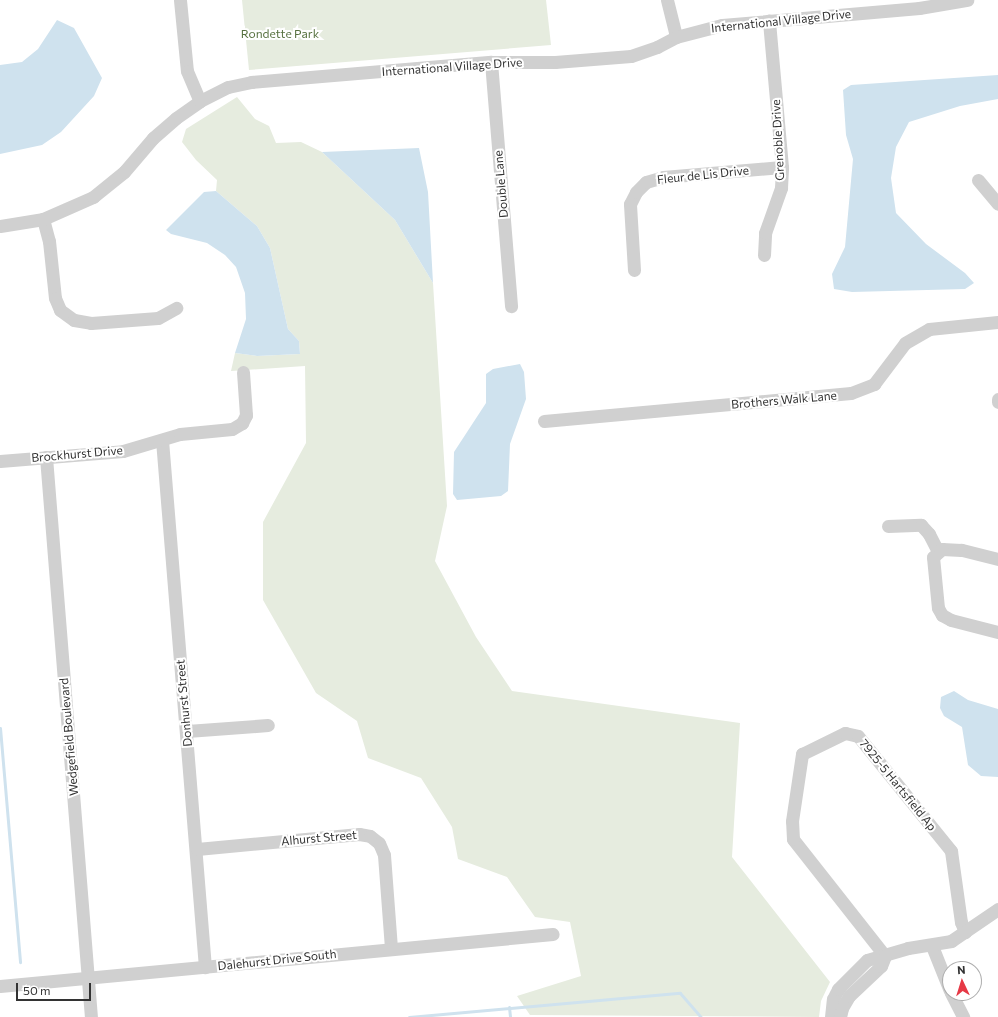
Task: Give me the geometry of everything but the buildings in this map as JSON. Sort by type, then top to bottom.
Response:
[{"type":"street","points":[[180,0],[187,72],[200,101]]},
{"type":"street","points":[[667,0],[676,37]]},
{"type":"street","name":"International Village Drive","points":[[0,226],[43,219],[93,197],[124,172],[153,138],[200,101],[228,88],[250,82],[491,62],[555,62],[631,56],[657,47],[676,37],[722,25],[769,21],[872,6],[942,5],[967,0]]},
{"type":"street","name":"Grenoble Drive","points":[[764,255],[765,233],[781,188],[782,167],[769,21]]},
{"type":"street","name":"Double Lane","points":[[491,62],[511,306]]},
{"type":"street","name":"Fleur de Lis Drive","points":[[634,270],[630,204],[636,192],[646,182],[663,177],[782,167]]},
{"type":"street","points":[[978,180],[998,204]]},
{"type":"street","points":[[43,219],[50,241],[55,298],[60,310],[74,320],[91,323],[158,318],[176,308]]},
{"type":"street","name":"Brothers Walk Lane","points":[[544,421],[851,394],[874,384],[905,344],[929,329],[998,322]]},
{"type":"street","name":"Brockhurst Drive","points":[[0,461],[123,451],[180,434],[232,429],[242,423],[246,415],[243,372]]},
{"type":"street","name":"Donhurst Street","points":[[162,440],[197,849],[205,967]]},
{"type":"street","name":"Wedgefield Boulevard","points":[[46,457],[91,1017]]},
{"type":"street","points":[[888,526],[921,525],[929,534],[938,552]]},
{"type":"street","points":[[998,559],[961,550],[942,549],[934,557],[938,608],[942,615],[951,620],[998,632]]},
{"type":"street","points":[[187,732],[268,725]]},
{"type":"street","name":"7925-5 Hartsfield Ap","points":[[886,956],[793,839],[792,821],[802,754],[845,733],[858,736],[951,851],[961,922],[965,932]]},
{"type":"street","name":"Alhurst Street","points":[[197,849],[359,834],[370,836],[379,843],[384,855],[391,949]]},
{"type":"street","points":[[831,1017],[833,999],[849,976],[874,956],[886,956],[908,948],[932,946],[951,941],[998,910]]},
{"type":"street","name":"Dalehurst Drive South","points":[[0,986],[553,934]]},
{"type":"street","points":[[932,946],[942,972]]},
{"type":"street","points":[[840,1017],[842,1008],[849,996],[882,966],[886,956]]},
{"type":"street","points":[[955,1001],[963,1017]]},
{"type":"green space","name":"Rondette Park","points":[[242,0],[546,0],[551,45],[249,70]]},
{"type":"green space","points":[[237,97],[255,119],[269,126],[276,143],[301,142],[322,152],[395,220],[433,283],[447,506],[435,561],[476,637],[512,691],[740,723],[732,857],[830,982],[821,1001],[819,1017],[530,1015],[517,996],[581,976],[570,922],[535,917],[507,877],[458,859],[452,827],[421,778],[368,758],[357,721],[316,693],[263,600],[263,522],[306,443],[305,366],[231,371],[235,353],[257,356],[300,354],[299,341],[288,329],[270,248],[257,226],[216,191],[217,180],[196,160],[182,142],[186,129]]},
{"type":"water","points":[[57,20],[74,28],[102,78],[94,96],[61,132],[42,145],[0,154],[0,65],[22,62],[38,49]]},
{"type":"water","points":[[998,75],[998,99],[960,106],[909,122],[896,147],[891,178],[896,213],[926,244],[965,273],[974,283],[965,289],[852,292],[834,289],[832,274],[845,247],[853,159],[846,135],[843,90],[851,85]]},
{"type":"water","points":[[419,148],[428,192],[433,283],[395,220],[322,152]]},
{"type":"water","points":[[216,191],[257,226],[270,248],[288,329],[299,341],[300,354],[257,356],[235,353],[246,319],[245,293],[236,267],[225,255],[207,243],[171,234],[166,230],[204,192]]},
{"type":"water","points":[[520,364],[524,372],[526,399],[510,444],[508,491],[501,496],[457,500],[453,494],[454,452],[486,403],[486,374],[493,369]]},
{"type":"water","points":[[954,691],[968,700],[998,709],[998,777],[981,776],[968,765],[962,727],[944,716],[940,708],[941,697]]},
{"type":"waterway","points":[[0,728],[20,962]]},
{"type":"waterway","points":[[409,1017],[680,993],[701,1017]]},
{"type":"waterway","points":[[509,1007],[510,1017]]}]
